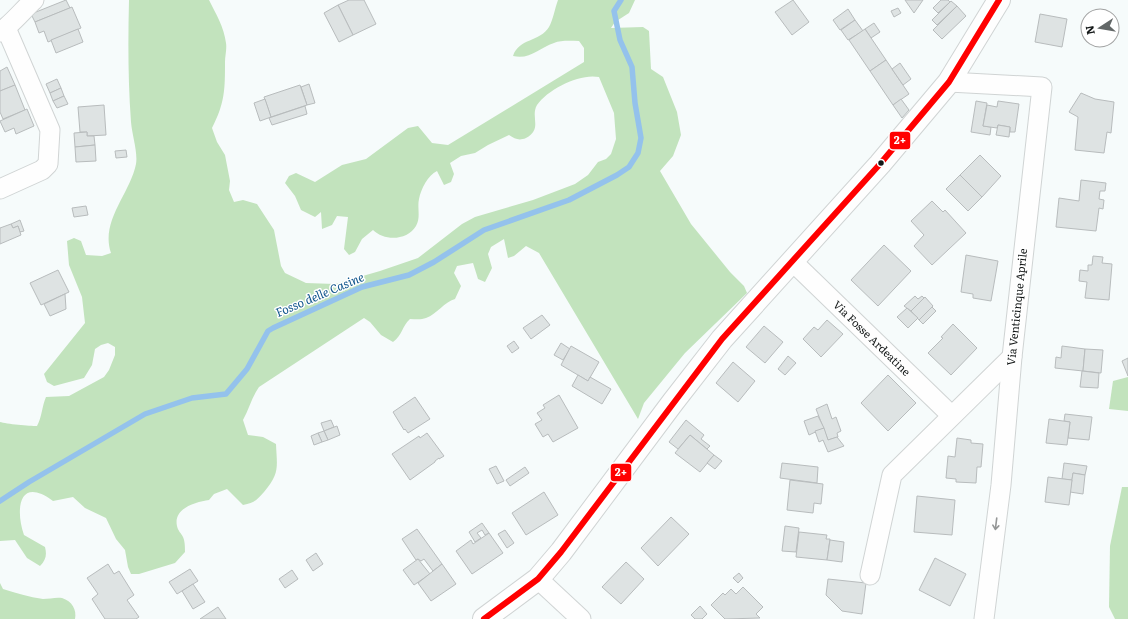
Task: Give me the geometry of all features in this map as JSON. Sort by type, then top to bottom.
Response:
[{"type":"street","points":[[0,189],[42,170],[48,164],[50,130],[3,30],[34,0]]},
{"type":"street","points":[[484,619],[538,579],[561,552],[673,402],[717,346],[880,164],[948,82],[999,0]]},
{"type":"street","name":"Via Venticinque Aprile","points":[[948,82],[1042,88],[1012,357],[1001,485],[984,619]]},
{"type":"street","name":"Via Fosse Ardeatine","points":[[792,261],[951,415]]},
{"type":"street","points":[[870,575],[892,475],[951,415],[1012,357]]},
{"type":"street","points":[[538,579],[580,619]]},
{"type":"green space","points":[[129,0],[209,0],[222,26],[226,45],[225,80],[222,103],[212,128],[217,142],[225,155],[230,181],[229,190],[234,202],[243,200],[257,204],[274,230],[281,266],[285,273],[306,283],[335,284],[418,258],[462,224],[475,217],[533,200],[575,184],[588,175],[598,162],[606,159],[611,154],[616,139],[614,113],[599,77],[583,77],[556,88],[549,93],[537,105],[535,109],[534,131],[526,138],[517,139],[509,135],[475,153],[461,156],[450,163],[454,174],[451,182],[444,185],[437,171],[434,173],[425,183],[421,191],[418,219],[416,226],[412,231],[401,237],[389,238],[378,234],[373,230],[362,239],[355,252],[349,255],[344,249],[348,217],[337,216],[332,225],[322,229],[321,212],[315,217],[301,210],[295,196],[285,183],[289,176],[296,173],[315,182],[342,165],[366,159],[408,128],[418,126],[432,143],[448,145],[584,62],[584,48],[579,41],[557,42],[529,55],[519,57],[513,56],[520,46],[545,32],[552,21],[558,0],[635,0],[629,13],[615,22],[611,28],[643,27],[649,31],[651,69],[663,77],[677,112],[681,135],[673,156],[660,171],[691,224],[730,272],[744,286],[747,293],[685,353],[644,403],[638,419],[539,253],[526,246],[514,256],[508,258],[504,239],[491,247],[488,254],[492,268],[485,282],[478,279],[473,263],[457,266],[454,273],[461,286],[455,299],[426,318],[410,319],[396,340],[393,342],[381,335],[370,322],[364,318],[259,387],[243,420],[248,435],[263,437],[276,444],[277,464],[273,480],[255,501],[250,503],[243,505],[227,489],[214,494],[209,500],[192,504],[182,510],[178,515],[177,526],[184,539],[185,552],[175,563],[139,574],[131,574],[128,567],[125,550],[116,539],[106,518],[85,508],[73,497],[53,501],[42,494],[33,492],[27,494],[22,499],[20,515],[24,535],[45,547],[46,557],[40,566],[27,558],[15,540],[0,541],[0,422],[37,426],[46,397],[69,396],[104,377],[109,370],[115,355],[115,347],[108,343],[95,349],[92,365],[84,378],[54,386],[47,382],[44,374],[85,323],[82,297],[69,265],[67,241],[74,238],[81,241],[86,255],[102,256],[111,253],[109,230],[112,219],[133,175],[136,164],[129,91]]},
{"type":"green space","points":[[1128,377],[1128,411],[1109,409],[1113,381]]},
{"type":"green space","points":[[1122,487],[1128,487],[1128,619],[1115,619],[1109,607],[1110,546]]},
{"type":"green space","points":[[0,583],[3,589],[28,596],[43,599],[66,599],[73,606],[75,619],[0,619]]},
{"type":"building","points":[[66,0],[70,8],[35,22],[31,14]]},
{"type":"building","points":[[349,0],[364,0],[376,24],[353,35],[338,5]]},
{"type":"building","points":[[793,0],[809,22],[792,35],[775,12]]},
{"type":"building","points":[[905,0],[923,0],[914,13]]},
{"type":"building","points":[[941,0],[948,0],[950,2],[938,13],[933,8]]},
{"type":"building","points":[[951,1],[957,6],[937,25],[932,20]]},
{"type":"building","points":[[338,5],[353,35],[339,42],[324,13]]},
{"type":"building","points":[[957,6],[966,16],[942,39],[933,30]]},
{"type":"building","points":[[72,7],[81,28],[48,42],[44,31],[39,33],[35,22]]},
{"type":"building","points":[[898,8],[901,13],[894,17],[891,11]]},
{"type":"building","points":[[848,9],[855,20],[840,30],[833,20]]},
{"type":"building","points":[[1040,14],[1067,19],[1062,47],[1035,42]]},
{"type":"building","points":[[855,20],[863,31],[848,40],[841,30]]},
{"type":"building","points":[[874,23],[880,32],[871,38],[865,29]]},
{"type":"building","points":[[78,29],[83,42],[56,53],[51,40]]},
{"type":"building","points":[[865,29],[886,60],[870,71],[849,40]]},
{"type":"building","points":[[886,60],[909,94],[893,105],[870,71]]},
{"type":"building","points":[[900,63],[911,79],[903,85],[892,69]]},
{"type":"building","points":[[7,67],[15,85],[0,91],[0,71]]},
{"type":"building","points":[[57,79],[61,88],[50,93],[46,84]]},
{"type":"building","points":[[309,84],[315,103],[307,105],[301,87]]},
{"type":"building","points":[[15,85],[25,110],[3,119],[0,112],[0,91]]},
{"type":"building","points":[[300,85],[307,105],[271,117],[264,97]]},
{"type":"building","points":[[61,88],[64,96],[53,101],[50,93]]},
{"type":"building","points":[[1081,93],[1095,99],[1114,102],[1111,133],[1107,132],[1104,153],[1075,150],[1078,117],[1069,112]]},
{"type":"building","points":[[64,96],[68,104],[57,108],[53,101]]},
{"type":"building","points":[[265,99],[271,117],[260,121],[254,103]]},
{"type":"building","points":[[901,99],[909,110],[902,118],[893,105]]},
{"type":"building","points":[[976,101],[987,103],[983,126],[991,127],[990,135],[971,132]]},
{"type":"building","points":[[998,101],[1019,104],[1015,132],[1010,132],[1010,127],[998,125],[997,128],[983,126],[987,105],[997,107]]},
{"type":"building","points":[[104,105],[106,135],[87,136],[87,132],[80,132],[78,107]]},
{"type":"building","points":[[305,106],[307,114],[272,125],[269,118]]},
{"type":"building","points":[[27,109],[34,126],[16,134],[14,128],[5,132],[0,121]]},
{"type":"building","points":[[998,125],[1010,127],[1009,137],[996,135]]},
{"type":"building","points":[[87,132],[87,136],[94,136],[95,145],[75,147],[74,133]]},
{"type":"building","points":[[95,145],[96,161],[76,162],[75,147]]},
{"type":"building","points":[[126,150],[127,157],[116,158],[115,151]]},
{"type":"building","points":[[980,155],[1001,176],[982,197],[960,175]]},
{"type":"building","points":[[960,175],[982,197],[968,211],[946,189]]},
{"type":"building","points":[[1081,180],[1106,183],[1105,191],[1100,191],[1099,199],[1104,200],[1103,209],[1099,208],[1096,231],[1056,227],[1059,198],[1079,201]]},
{"type":"building","points":[[932,201],[943,212],[945,210],[966,233],[932,265],[914,246],[924,235],[911,221]]},
{"type":"building","points":[[86,206],[88,215],[74,217],[72,208]]},
{"type":"building","points":[[20,220],[24,231],[20,232],[18,226],[13,228],[11,224]]},
{"type":"building","points":[[11,224],[13,228],[18,226],[21,235],[0,244],[0,228]]},
{"type":"building","points":[[884,245],[911,271],[878,306],[851,280]]},
{"type":"building","points":[[966,255],[998,261],[991,301],[973,298],[973,294],[961,292]]},
{"type":"building","points":[[1093,256],[1103,257],[1102,263],[1112,264],[1109,300],[1085,298],[1087,282],[1079,281],[1080,270],[1088,271],[1088,265],[1092,265]]},
{"type":"building","points":[[58,270],[69,292],[41,305],[30,283]]},
{"type":"building","points":[[65,294],[66,309],[50,316],[44,304]]},
{"type":"building","points":[[915,296],[918,299],[922,296],[924,298],[911,311],[904,306]]},
{"type":"building","points":[[925,297],[933,306],[919,320],[911,311]]},
{"type":"building","points":[[932,307],[936,311],[923,324],[919,320]]},
{"type":"building","points":[[907,308],[918,318],[908,328],[897,317]]},
{"type":"building","points":[[542,315],[550,325],[531,339],[523,328]]},
{"type":"building","points":[[827,320],[843,334],[821,357],[803,339],[814,327],[818,330]]},
{"type":"building","points":[[953,324],[977,348],[951,375],[928,353],[943,338],[941,337]]},
{"type":"building","points":[[764,326],[783,342],[765,363],[746,347]]},
{"type":"building","points":[[514,341],[519,348],[512,353],[507,346]]},
{"type":"building","points":[[561,343],[570,349],[563,360],[554,355]]},
{"type":"building","points":[[571,346],[599,362],[588,381],[561,365]]},
{"type":"building","points":[[1062,346],[1085,349],[1083,371],[1055,368],[1056,357],[1061,358]]},
{"type":"building","points":[[1085,349],[1103,350],[1101,373],[1083,371]]},
{"type":"building","points":[[788,356],[796,363],[785,375],[778,369]]},
{"type":"building","points":[[1128,358],[1128,376],[1122,361]]},
{"type":"building","points":[[733,362],[755,381],[738,402],[716,383]]},
{"type":"building","points":[[1082,371],[1099,373],[1098,388],[1080,387]]},
{"type":"building","points":[[578,375],[588,381],[590,377],[611,389],[602,404],[572,386]]},
{"type":"building","points":[[888,375],[916,403],[888,431],[861,403]]},
{"type":"building","points":[[559,395],[578,428],[553,442],[548,434],[543,437],[535,424],[542,420],[537,413],[545,408],[543,405]]},
{"type":"building","points":[[415,397],[430,419],[408,433],[405,429],[404,430],[393,412]]},
{"type":"building","points":[[827,404],[832,419],[836,417],[841,431],[837,433],[838,437],[828,440],[816,409]]},
{"type":"building","points":[[1065,414],[1092,417],[1089,440],[1068,438],[1070,422],[1064,421]]},
{"type":"building","points":[[818,416],[824,428],[809,435],[804,421]]},
{"type":"building","points":[[1049,419],[1070,422],[1067,445],[1046,443]]},
{"type":"building","points":[[331,420],[334,427],[324,431],[321,423]]},
{"type":"building","points":[[686,420],[704,435],[701,439],[710,446],[707,449],[690,435],[678,449],[669,442]]},
{"type":"building","points":[[337,426],[340,435],[328,440],[324,431]]},
{"type":"building","points":[[824,428],[828,440],[837,437],[844,446],[828,452],[823,440],[819,442],[815,431]]},
{"type":"building","points":[[324,431],[328,440],[322,442],[318,433]]},
{"type":"building","points":[[318,433],[322,442],[314,445],[311,436]]},
{"type":"building","points":[[427,433],[444,456],[439,458],[410,480],[392,454],[419,436],[420,438]]},
{"type":"building","points":[[690,435],[714,455],[700,472],[675,453]]},
{"type":"building","points":[[957,438],[971,440],[971,443],[983,444],[981,467],[977,467],[976,483],[956,482],[956,479],[946,478],[948,456],[955,457]]},
{"type":"building","points":[[714,455],[722,461],[715,469],[707,463]]},
{"type":"building","points":[[782,463],[818,467],[817,483],[780,478]]},
{"type":"building","points":[[1064,463],[1087,466],[1085,475],[1073,473],[1072,480],[1062,479]]},
{"type":"building","points":[[496,466],[504,481],[497,484],[489,469]]},
{"type":"building","points":[[525,467],[529,473],[510,486],[506,480]]},
{"type":"building","points":[[1073,473],[1085,475],[1083,494],[1070,492]]},
{"type":"building","points":[[1048,477],[1072,480],[1069,505],[1045,502]]},
{"type":"building","points":[[790,480],[823,484],[821,504],[814,503],[813,513],[787,510]]},
{"type":"building","points":[[544,492],[558,515],[526,535],[512,513]]},
{"type":"building","points":[[917,496],[955,500],[952,535],[914,532]]},
{"type":"building","points":[[671,517],[689,534],[658,566],[641,548]]},
{"type":"building","points":[[482,523],[489,533],[485,535],[482,530],[477,533],[481,538],[475,542],[469,532]]},
{"type":"building","points":[[785,526],[799,528],[796,552],[782,551]]},
{"type":"building","points":[[417,529],[442,564],[433,571],[424,559],[421,561],[418,559],[416,560],[402,539]]},
{"type":"building","points":[[505,530],[514,543],[507,548],[498,534]]},
{"type":"building","points":[[799,532],[827,535],[826,539],[830,539],[827,560],[796,557]]},
{"type":"building","points":[[489,533],[503,553],[472,574],[456,551],[471,540],[473,544]]},
{"type":"building","points":[[830,540],[844,542],[842,562],[827,560]]},
{"type":"building","points":[[316,553],[323,564],[313,571],[306,560]]},
{"type":"building","points":[[935,558],[966,574],[950,606],[919,590]]},
{"type":"building","points":[[418,559],[430,574],[414,585],[403,570]]},
{"type":"building","points":[[626,562],[644,579],[621,604],[602,587]]},
{"type":"building","points":[[108,564],[114,574],[119,571],[134,595],[127,600],[139,617],[136,619],[105,619],[92,599],[98,594],[87,578]]},
{"type":"building","points":[[442,564],[456,584],[431,601],[418,583]]},
{"type":"building","points":[[190,569],[198,581],[177,594],[169,582]]},
{"type":"building","points":[[292,570],[298,579],[285,588],[279,579]]},
{"type":"building","points":[[739,573],[743,578],[738,583],[733,578]]},
{"type":"building","points":[[828,579],[866,583],[862,614],[842,611],[826,595]]},
{"type":"building","points":[[193,584],[205,602],[193,609],[182,591]]},
{"type":"building","points":[[743,587],[763,607],[756,614],[760,618],[725,619],[711,605],[723,593],[725,595],[731,589],[736,594]]},
{"type":"building","points":[[700,606],[707,614],[702,619],[695,619],[691,615]]},
{"type":"building","points":[[218,607],[226,619],[200,619]]},
{"type":"waterway","name":"Fosso delle Casine","points":[[0,501],[29,482],[145,414],[192,398],[226,394],[247,369],[268,331],[273,328],[362,287],[409,275],[434,262],[484,230],[569,200],[617,175],[629,167],[638,153],[641,138],[635,103],[632,67],[620,40],[614,11],[621,0]]},
{"type":"transit line","name":"2+","points":[[484,619],[538,579],[561,552],[722,339],[880,164],[949,82],[999,0]]}]
